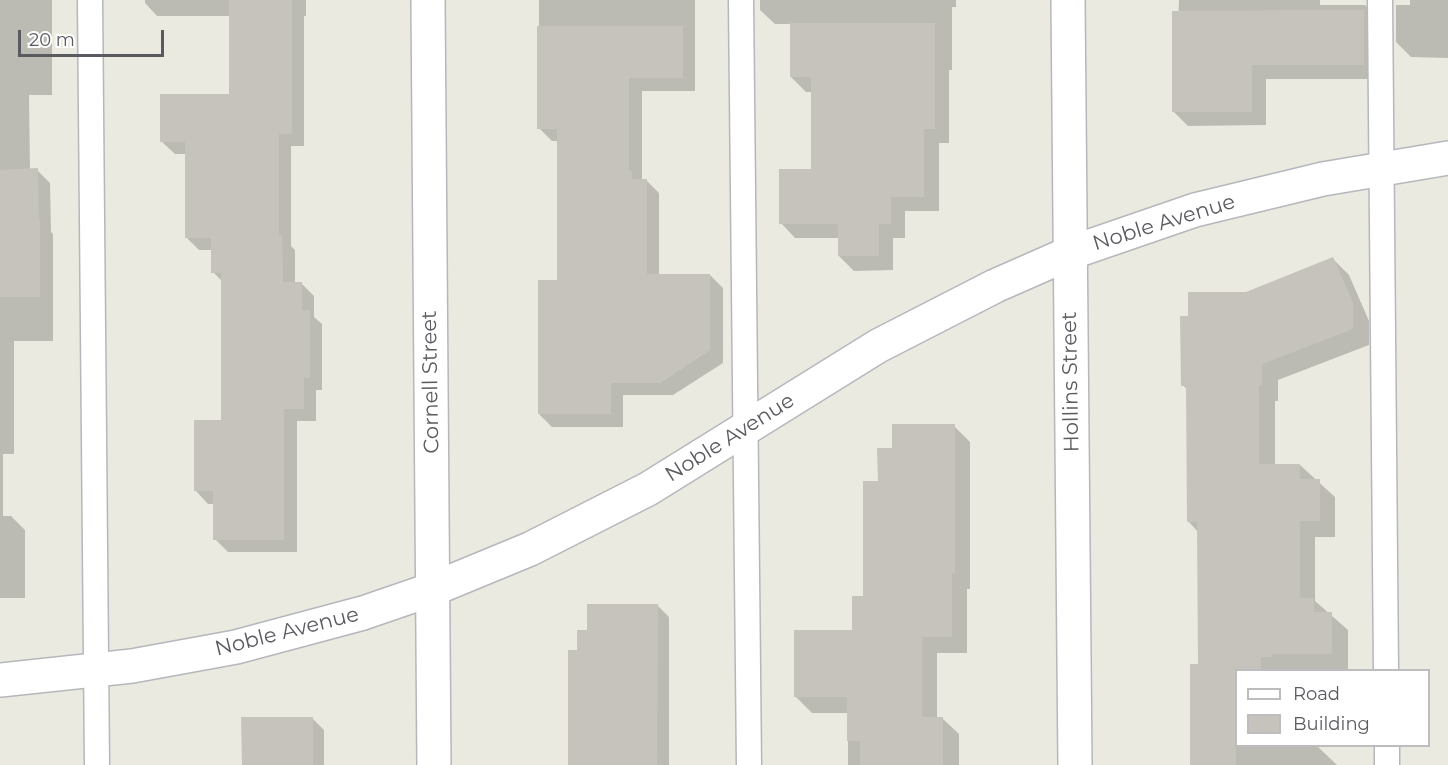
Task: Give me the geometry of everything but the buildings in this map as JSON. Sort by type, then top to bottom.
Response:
[{"type":"street","name":"Cornell Street","points":[[428,0],[434,765]]},
{"type":"street","name":"Hollins Street","points":[[1068,0],[1075,765]]},
{"type":"street","name":"Noble Avenue","points":[[0,680],[132,666],[236,647],[363,613],[433,589],[530,549],[648,489],[878,346],[995,286],[1070,253],[1195,210],[1323,179],[1448,158]]},
{"type":"lane","points":[[90,0],[97,765]]},
{"type":"lane","points":[[741,0],[749,765]]},
{"type":"lane","points":[[1380,0],[1386,669]]},
{"type":"lane","points":[[1387,747],[1387,765]]}]
